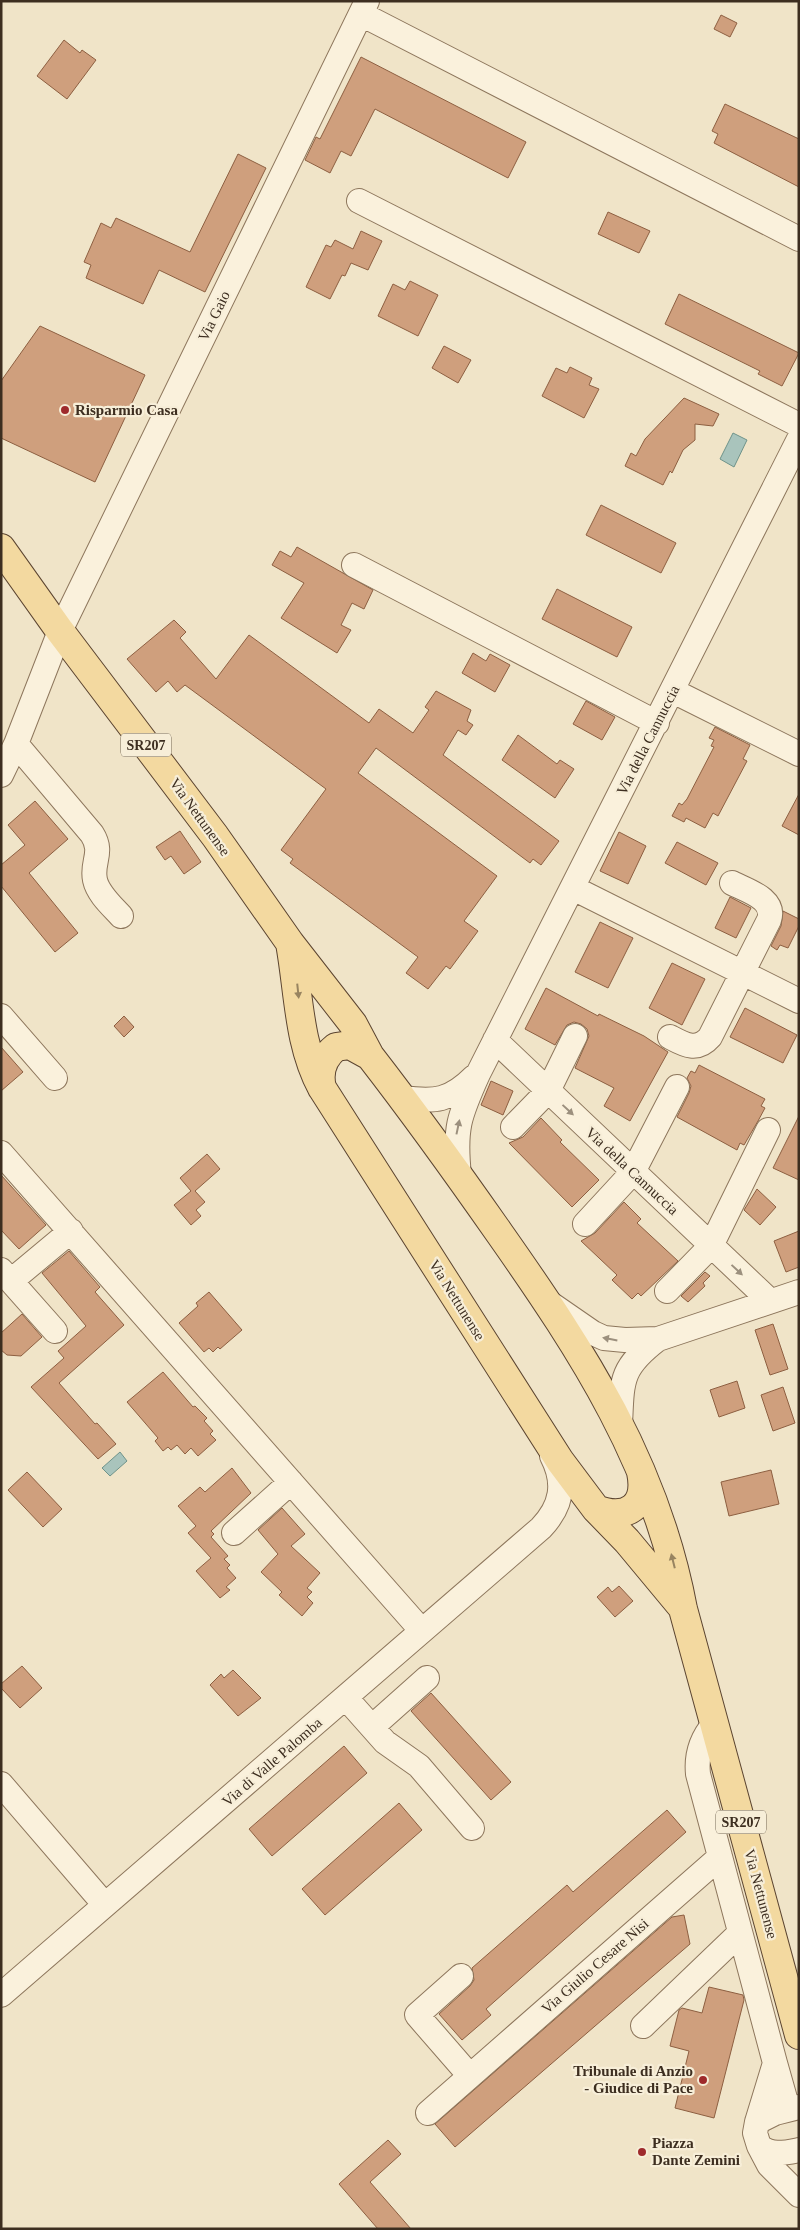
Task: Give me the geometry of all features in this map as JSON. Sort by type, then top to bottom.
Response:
[{"type":"main road","name":"Via Nettunense","points":[[1,548],[60,631],[215,836],[290,943],[353,1024],[370,1056],[403,1098],[458,1175],[583,1355],[640,1468],[670,1549],[683,1609],[799,2035]]},
{"type":"main road","name":"Via Nettunense","points":[[290,943],[297,980],[304,1044],[310,1065],[322,1088],[539,1430],[595,1507],[627,1541],[683,1609]]},
{"type":"main road","name":"Via Nettunense","points":[[322,1088],[320,1075],[322,1064],[336,1048],[350,1045],[370,1056]]},
{"type":"main road","name":"Via Nettunense","points":[[595,1507],[615,1515],[632,1509],[640,1499],[643,1488],[640,1468]]},
{"type":"street","points":[[364,8],[799,239]]},
{"type":"street","name":"Via Gaio","points":[[1,775],[16,744],[60,631],[364,8]]},
{"type":"street","points":[[359,201],[799,426]]},
{"type":"street","name":"Via della Cannuccia","points":[[458,1175],[457,1127],[478,1074],[799,439]]},
{"type":"street","points":[[354,565],[657,723]]},
{"type":"street","points":[[673,691],[799,754]]},
{"type":"street","points":[[16,744],[96,840],[98,853],[94,870],[96,883],[121,916]]},
{"type":"street","points":[[670,1037],[692,1047],[700,1046],[707,1041],[769,920],[771,912],[763,899],[732,883]]},
{"type":"street","points":[[573,888],[799,1001]]},
{"type":"street","points":[[1,1016],[55,1078]]},
{"type":"street","points":[[513,1127],[548,1091],[575,1036]]},
{"type":"street","name":"Via della Cannuccia","points":[[495,1040],[770,1301]]},
{"type":"street","name":"Via della Cannuccia","points":[[403,1098],[429,1101],[447,1097],[478,1074]]},
{"type":"street","points":[[585,1224],[633,1172],[677,1087]]},
{"type":"street","points":[[667,1291],[712,1246],[768,1130]]},
{"type":"street","points":[[1,1152],[422,1631]]},
{"type":"street","points":[[55,1331],[6,1276],[71,1231]]},
{"type":"street","points":[[547,1301],[572,1320],[604,1338],[625,1340],[658,1339],[799,1292]]},
{"type":"street","points":[[620,1426],[625,1374],[638,1355],[658,1339]]},
{"type":"street","name":"Via di Valle Palomba","points":[[539,1430],[556,1464],[561,1482],[558,1504],[541,1528]]},
{"type":"street","points":[[234,1533],[291,1482]]},
{"type":"street","name":"Via di Valle Palomba","points":[[1,1995],[541,1528],[567,1512],[595,1507]]},
{"type":"street","points":[[372,1727],[427,1678]]},
{"type":"street","points":[[346,1698],[392,1748],[419,1766],[472,1828]]},
{"type":"street","points":[[714,1724],[703,1738],[697,1764],[775,2063],[794,2108],[768,2115],[757,2122]]},
{"type":"street","points":[[1,1784],[105,1905]]},
{"type":"street","name":"Via Giulio Cesare Nisi","points":[[428,2113],[720,1857]]},
{"type":"street","points":[[643,2026],[740,1933]]},
{"type":"street","points":[[461,1976],[417,2015],[470,2076]]},
{"type":"street","points":[[775,2063],[755,2133],[759,2146],[769,2165],[799,2195]]},
{"type":"street","points":[[759,2146],[776,2154],[798,2151]]},
{"type":"water","points":[[733,433],[747,440],[734,467],[720,459]]},
{"type":"water","points":[[120,1452],[127,1461],[110,1476],[102,1468]]},
{"type":"building","points":[[721,15],[737,23],[730,37],[714,29]]},
{"type":"building","points":[[64,40],[80,53],[82,50],[96,60],[67,99],[37,76]]},
{"type":"building","points":[[361,57],[526,142],[508,178],[375,109],[351,156],[341,151],[330,173],[305,160],[316,137],[320,139]]},
{"type":"building","points":[[725,104],[799,139],[799,187],[714,143],[718,134],[712,131]]},
{"type":"building","points":[[238,154],[266,168],[205,292],[159,270],[143,304],[86,278],[91,265],[84,262],[101,223],[111,228],[116,218],[190,252]]},
{"type":"building","points":[[608,212],[650,231],[639,253],[598,234]]},
{"type":"building","points":[[361,231],[382,241],[368,270],[351,263],[345,276],[342,275],[330,299],[306,287],[326,245],[331,247],[335,240],[353,249]]},
{"type":"building","points":[[410,281],[438,295],[418,336],[378,316],[393,284],[405,290]]},
{"type":"building","points":[[679,294],[799,353],[782,386],[758,374],[760,371],[665,324]]},
{"type":"building","name":"Risparmio Casa","points":[[40,326],[145,375],[95,482],[1,438],[1,381]]},
{"type":"building","points":[[444,346],[471,360],[458,383],[432,368]]},
{"type":"building","points":[[570,367],[592,378],[589,385],[599,389],[584,418],[542,396],[556,368],[567,373]]},
{"type":"building","points":[[684,398],[719,414],[713,426],[695,424],[695,440],[683,450],[672,473],[670,471],[663,485],[625,466],[631,453],[636,456],[645,439]]},
{"type":"building","points":[[601,505],[676,543],[661,573],[586,535]]},
{"type":"building","points":[[297,547],[373,590],[364,609],[352,603],[341,625],[351,630],[337,653],[281,618],[304,583],[272,565],[280,551],[291,557]]},
{"type":"building","points":[[557,589],[632,627],[617,657],[542,619]]},
{"type":"building","points":[[174,620],[186,632],[180,638],[216,679],[249,635],[369,723],[379,709],[413,733],[429,710],[425,707],[436,691],[471,710],[467,721],[473,725],[466,735],[458,730],[443,755],[559,841],[541,865],[533,859],[530,863],[376,748],[358,773],[497,876],[464,921],[478,931],[450,969],[446,966],[428,989],[406,973],[418,957],[290,863],[293,859],[281,850],[326,789],[185,685],[177,692],[168,681],[156,692],[127,659]]},
{"type":"building","points":[[473,653],[486,661],[490,654],[510,665],[495,692],[462,673]]},
{"type":"building","points":[[586,701],[615,717],[602,740],[573,724]]},
{"type":"building","points":[[715,727],[750,745],[743,759],[747,761],[718,816],[713,813],[705,828],[686,818],[684,822],[672,816],[679,803],[682,805],[687,799],[714,747],[711,746],[714,740],[709,738]]},
{"type":"building","points":[[518,735],[557,764],[560,760],[574,769],[555,798],[502,760]]},
{"type":"building","points":[[799,794],[799,835],[782,826]]},
{"type":"building","points":[[35,801],[68,839],[29,873],[78,933],[55,952],[1,886],[1,865],[25,845],[8,825]]},
{"type":"building","points":[[180,831],[201,862],[184,874],[171,856],[165,860],[156,847]]},
{"type":"building","points":[[619,832],[646,846],[628,884],[600,871]]},
{"type":"building","points":[[677,842],[718,863],[706,885],[665,863]]},
{"type":"building","points":[[730,897],[751,908],[736,938],[715,928]]},
{"type":"building","points":[[783,911],[799,919],[799,926],[788,948],[780,945],[777,950],[771,946],[781,926]]},
{"type":"building","points":[[600,922],[633,938],[608,988],[575,972]]},
{"type":"building","points":[[672,963],[705,979],[682,1025],[649,1008]]},
{"type":"building","points":[[546,988],[598,1016],[599,1014],[644,1036],[668,1052],[630,1121],[604,1106],[614,1088],[575,1068],[589,1036],[587,1029],[581,1024],[574,1022],[567,1025],[555,1045],[525,1029]]},
{"type":"building","points":[[745,1008],[797,1035],[783,1063],[730,1037]]},
{"type":"building","points":[[124,1016],[134,1027],[124,1037],[114,1026]]},
{"type":"building","points":[[1,1047],[23,1072],[1,1091]]},
{"type":"building","points":[[699,1065],[765,1099],[761,1106],[765,1108],[758,1121],[744,1145],[740,1143],[737,1150],[677,1117],[691,1086],[687,1078],[691,1071],[695,1073]]},
{"type":"building","points":[[491,1081],[513,1091],[503,1115],[481,1105]]},
{"type":"building","points":[[799,1116],[799,1180],[773,1168]]},
{"type":"building","points":[[541,1118],[562,1140],[560,1142],[599,1180],[572,1207],[509,1143],[523,1137]]},
{"type":"building","points":[[207,1154],[220,1169],[195,1191],[205,1202],[196,1210],[201,1216],[191,1225],[174,1205],[191,1191],[180,1178]]},
{"type":"building","points":[[1,1175],[46,1225],[19,1249],[1,1230]]},
{"type":"building","points":[[757,1189],[776,1207],[760,1225],[744,1210]]},
{"type":"building","points":[[624,1202],[641,1219],[637,1223],[678,1261],[641,1296],[638,1293],[632,1299],[612,1280],[617,1275],[581,1241],[595,1233]]},
{"type":"building","points":[[799,1231],[799,1267],[786,1272],[774,1241]]},
{"type":"building","points":[[69,1251],[100,1287],[95,1292],[124,1325],[59,1383],[95,1424],[97,1423],[116,1444],[98,1459],[31,1387],[64,1358],[58,1351],[86,1326],[42,1273]]},
{"type":"building","points":[[705,1272],[710,1276],[703,1283],[705,1286],[688,1302],[681,1296]]},
{"type":"building","points":[[209,1292],[242,1330],[220,1349],[218,1347],[213,1352],[209,1348],[204,1352],[179,1323],[198,1306],[196,1303]]},
{"type":"building","points":[[22,1314],[42,1337],[21,1356],[7,1355],[1,1350],[1,1333]]},
{"type":"building","points":[[773,1324],[788,1369],[770,1375],[755,1330]]},
{"type":"building","points":[[163,1372],[193,1407],[195,1406],[207,1418],[204,1421],[213,1431],[210,1434],[216,1440],[198,1456],[191,1448],[185,1454],[177,1445],[171,1450],[168,1447],[163,1451],[155,1441],[158,1438],[127,1402]]},
{"type":"building","points":[[737,1381],[745,1408],[719,1417],[710,1390]]},
{"type":"building","points":[[783,1387],[795,1423],[773,1431],[761,1395]]},
{"type":"building","points":[[232,1468],[251,1493],[211,1531],[214,1534],[211,1537],[228,1556],[224,1559],[230,1565],[227,1568],[236,1578],[226,1587],[230,1590],[220,1598],[196,1571],[211,1558],[188,1533],[196,1526],[178,1506],[200,1487],[205,1492]]},
{"type":"building","points":[[771,1470],[779,1504],[729,1516],[721,1482]]},
{"type":"building","points":[[27,1472],[62,1509],[43,1527],[8,1490]]},
{"type":"building","points":[[282,1508],[305,1534],[291,1546],[320,1573],[307,1588],[312,1592],[307,1597],[313,1603],[302,1616],[279,1595],[282,1592],[261,1572],[278,1554],[258,1530]]},
{"type":"building","points":[[619,1586],[633,1601],[615,1617],[597,1597],[608,1587],[612,1592]]},
{"type":"building","points":[[22,1666],[42,1688],[20,1708],[1,1688],[1,1684]]},
{"type":"building","points":[[233,1670],[261,1698],[238,1716],[210,1685],[221,1674],[224,1678]]},
{"type":"building","points":[[431,1693],[511,1782],[491,1800],[411,1711]]},
{"type":"building","points":[[344,1746],[367,1773],[272,1856],[249,1829]]},
{"type":"building","points":[[399,1803],[422,1830],[325,1915],[302,1889]]},
{"type":"building","points":[[667,1810],[686,1832],[486,2009],[491,2015],[462,2040],[439,2014],[470,1986],[474,1980],[472,1968],[567,1885],[573,1892]]},
{"type":"building","points":[[684,1915],[690,1944],[455,2147],[435,2124],[672,1917]]},
{"type":"building","name":"Tribunale di Anzio - Giudice di Pace","points":[[709,1987],[743,1995],[744,2000],[714,2118],[675,2108],[689,2051],[670,2046],[679,2010],[682,2008],[702,2013]]},
{"type":"building","points":[[388,2140],[401,2154],[370,2182],[411,2229],[378,2229],[339,2184]]},
{"type":"place","name":"Risparmio Casa","points":[[65,410]]},
{"type":"place","name":"Tribunale di Anzio - Giudice di Pace","points":[[703,2080]]},
{"type":"place","name":"Piazza Dante Zemini","points":[[642,2152]]}]
